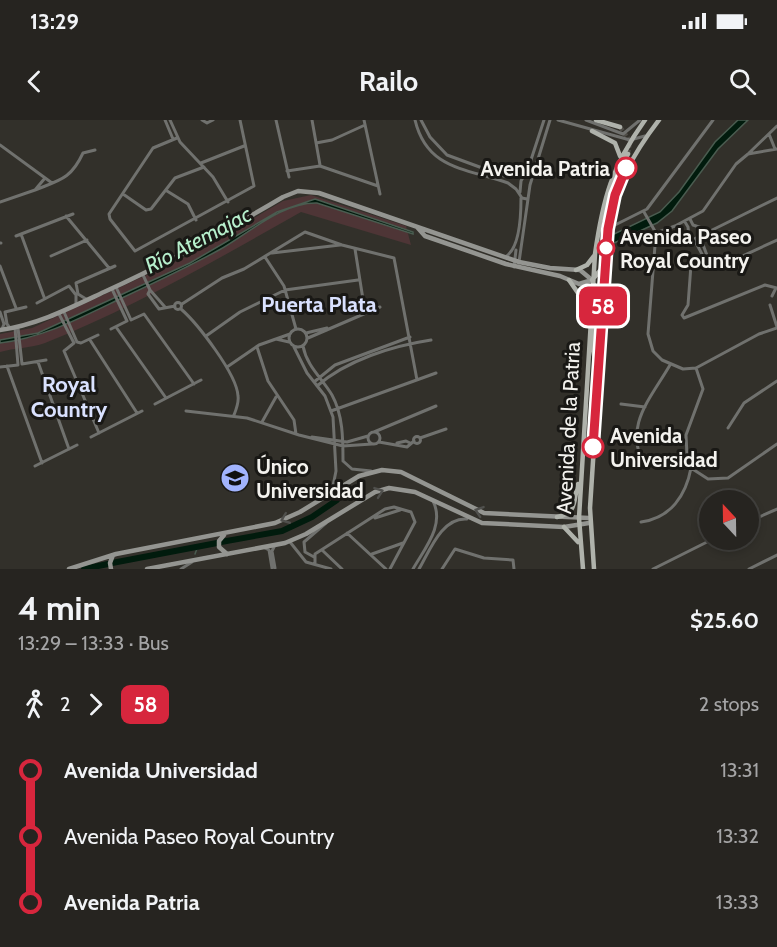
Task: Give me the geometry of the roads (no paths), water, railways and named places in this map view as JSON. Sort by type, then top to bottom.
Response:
[{"type":"main road","points":[[596,120],[620,127],[605,120]]},
{"type":"main road","name":"Avenida de la Patria","points":[[584,568],[579,521],[592,280],[600,214],[619,159],[645,120]]},
{"type":"main road","name":"Avenida de la Patria","points":[[594,569],[589,520],[608,229],[611,212],[626,168],[659,120]]},
{"type":"main road","points":[[592,131],[615,143],[619,150],[619,159]]},
{"type":"main road","points":[[608,229],[605,220],[608,200],[628,154]]},
{"type":"main road","points":[[0,330],[16,330],[62,314],[76,305],[114,290],[193,250],[283,197],[298,191],[319,193],[517,261],[556,269]]},
{"type":"main road","points":[[600,214],[602,225],[608,229]]},
{"type":"main road","points":[[417,227],[422,234],[443,242],[514,267],[561,276],[576,284],[592,280],[605,264]]},
{"type":"main road","points":[[443,242],[447,239],[460,241]]},
{"type":"main road","points":[[483,256],[487,254],[505,257]]},
{"type":"main road","points":[[534,272],[537,269],[578,270],[587,265],[595,254]]},
{"type":"main road","points":[[514,267],[517,261]]},
{"type":"main road","points":[[578,270],[592,280],[597,294],[594,358],[598,368]]},
{"type":"main road","points":[[576,284],[583,278],[578,270]]},
{"type":"main road","points":[[568,280],[585,299],[590,313]]},
{"type":"main road","points":[[69,569],[116,554],[286,519],[371,471],[401,472],[475,510],[516,516],[589,520]]},
{"type":"main road","points":[[557,517],[567,515],[574,508],[581,479]]},
{"type":"main road","points":[[147,569],[288,542],[384,489],[409,490],[467,519],[489,524],[564,527],[579,521]]},
{"type":"main road","points":[[433,501],[438,491]]},
{"type":"main road","points":[[489,524],[512,523],[516,516]]},
{"type":"main road","points":[[564,527],[576,537],[581,552]]},
{"type":"main road","points":[[226,533],[219,544],[221,550],[228,554]]},
{"type":"main road","points":[[111,569],[110,561],[116,554]]},
{"type":"street","points":[[168,120],[175,139],[201,163],[228,202]]},
{"type":"street","points":[[202,120],[207,123],[213,120]]},
{"type":"street","points":[[175,139],[153,148],[109,214],[110,219],[135,251],[196,220],[254,186],[240,120]]},
{"type":"street","points":[[276,120],[288,177]]},
{"type":"street","points":[[312,120],[320,166]]},
{"type":"street","points":[[364,120],[381,194]]},
{"type":"street","points":[[415,120],[429,152],[447,164],[508,183],[527,199]]},
{"type":"street","points":[[421,120],[426,132],[442,152],[451,157],[504,176],[532,177]]},
{"type":"street","points":[[517,261],[521,181],[543,120]]},
{"type":"street","points":[[517,261],[532,177],[550,120]]},
{"type":"street","points":[[558,120],[630,141],[640,140],[648,134]]},
{"type":"street","points":[[586,120],[623,134],[639,120]]},
{"type":"street","points":[[608,229],[622,220],[644,212],[713,120]]},
{"type":"street","points":[[316,143],[332,140],[365,125]]},
{"type":"street","points":[[656,233],[685,222],[707,205],[736,164],[777,126]]},
{"type":"street","points":[[420,135],[426,132]]},
{"type":"street","points":[[748,154],[776,149],[769,134]]},
{"type":"street","points":[[0,145],[53,183]]},
{"type":"street","points":[[201,163],[245,146]]},
{"type":"street","points":[[0,202],[66,178],[83,153],[95,150]]},
{"type":"street","points":[[447,164],[451,157]]},
{"type":"street","points":[[190,171],[196,159]]},
{"type":"street","points":[[287,171],[320,166],[378,186]]},
{"type":"street","points":[[123,194],[146,210],[151,209],[175,178],[204,167]]},
{"type":"street","points":[[35,190],[45,178]]},
{"type":"street","points":[[167,190],[188,204],[196,220]]},
{"type":"street","points":[[685,222],[688,227],[688,238],[694,239],[776,199]]},
{"type":"street","points":[[611,212],[615,218],[622,220]]},
{"type":"street","points":[[644,212],[656,233],[650,342],[656,355],[670,365],[683,369],[696,368],[759,334],[777,329],[770,305]]},
{"type":"street","points":[[16,236],[73,214]]},
{"type":"street","points":[[66,216],[109,267]]},
{"type":"street","points":[[690,219],[693,225],[711,231]]},
{"type":"street","points":[[703,228],[702,242],[707,258]]},
{"type":"street","points":[[181,307],[222,278],[265,257],[306,232],[354,249],[394,258],[411,337],[417,380]]},
{"type":"street","points":[[21,234],[44,297]]},
{"type":"street","points":[[694,239],[707,258],[721,266],[777,240]]},
{"type":"street","points":[[51,256],[87,240]]},
{"type":"street","points":[[270,253],[342,245]]},
{"type":"street","points":[[505,257],[512,253],[517,245]]},
{"type":"street","points":[[354,249],[365,312]]},
{"type":"street","points":[[265,257],[285,290],[296,329]]},
{"type":"street","points":[[707,258],[691,265],[687,307],[683,318],[765,285],[777,287],[772,296]]},
{"type":"street","points":[[0,266],[16,308]]},
{"type":"street","points":[[88,300],[78,294],[76,283],[115,266]]},
{"type":"street","points":[[143,276],[154,304],[166,308],[175,306],[178,302],[206,336],[227,367],[238,396],[234,415]]},
{"type":"street","points":[[206,336],[240,312],[285,290],[358,280]]},
{"type":"street","points":[[37,303],[44,297],[71,286],[77,297],[76,305]]},
{"type":"street","points":[[114,290],[131,320],[144,314],[194,384]]},
{"type":"street","points":[[150,290],[166,308]]},
{"type":"street","points":[[111,329],[127,321],[121,304]]},
{"type":"street","points":[[26,307],[16,308],[5,314],[7,324],[16,330],[22,364],[46,360]]},
{"type":"street","points":[[303,346],[308,338],[380,307]]},
{"type":"street","points":[[687,307],[696,313]]},
{"type":"street","points":[[0,312],[4,324],[0,330]]},
{"type":"street","points":[[62,314],[77,342],[90,340],[98,335]]},
{"type":"street","points":[[69,327],[75,343],[64,351],[99,433]]},
{"type":"street","points":[[116,327],[166,398]]},
{"type":"street","points":[[296,329],[306,333],[332,327]]},
{"type":"street","points":[[227,367],[257,347],[290,334],[296,329]]},
{"type":"street","points":[[306,333],[308,338]]},
{"type":"street","points":[[289,342],[290,334]]},
{"type":"street","points":[[317,386],[335,365],[411,337]]},
{"type":"street","points":[[276,339],[289,342],[294,347],[331,411],[335,442],[335,481],[332,492]]},
{"type":"street","points":[[90,340],[137,413]]},
{"type":"street","points":[[314,382],[339,368],[411,343],[431,340]]},
{"type":"street","points":[[0,367],[18,365],[18,344]]},
{"type":"street","points":[[294,347],[303,346]]},
{"type":"street","points":[[303,346],[309,364],[338,409],[343,461],[352,469],[371,471]]},
{"type":"street","points":[[257,347],[264,371],[277,397],[294,420],[296,434]]},
{"type":"street","points":[[366,353],[368,358]]},
{"type":"street","points":[[38,362],[69,449]]},
{"type":"street","points":[[645,468],[636,447],[636,427],[670,365]]},
{"type":"street","points":[[7,366],[42,463]]},
{"type":"street","points":[[641,522],[656,518],[673,507],[686,488],[691,468],[687,455],[686,435],[703,389],[696,368]]},
{"type":"street","points":[[331,411],[436,373]]},
{"type":"street","points":[[155,404],[201,380]]},
{"type":"street","points":[[728,429],[744,403],[777,381]]},
{"type":"street","points":[[262,422],[277,397]]},
{"type":"street","points":[[621,404],[645,407]]},
{"type":"street","points":[[343,444],[368,436],[436,406]]},
{"type":"street","points":[[92,437],[142,411]]},
{"type":"street","points":[[186,411],[234,415],[296,434],[343,444],[379,442],[407,447],[412,442],[418,443],[420,438],[446,429]]},
{"type":"street","points":[[374,432],[380,436],[379,442]]},
{"type":"street","points":[[368,436],[372,444]]},
{"type":"street","points":[[691,468],[708,479],[728,478],[777,444]]},
{"type":"street","points":[[35,466],[76,445]]},
{"type":"street","points":[[413,569],[438,521],[433,501]]},
{"type":"street","points":[[759,517],[777,509]]},
{"type":"street","points":[[315,560],[322,550],[347,533],[373,518],[402,510],[416,516],[414,528],[388,569],[347,533]]},
{"type":"street","points":[[419,569],[447,525],[456,519],[467,519]]},
{"type":"street","points":[[438,521],[447,525]]},
{"type":"street","points":[[327,522],[304,542],[305,552],[331,569],[335,562]]},
{"type":"street","points":[[288,542],[295,546],[303,558],[315,560]]},
{"type":"street","points":[[372,555],[405,542]]},
{"type":"street","points":[[274,568],[272,551],[277,545]]},
{"type":"street","points":[[652,569],[699,546]]},
{"type":"street","points":[[425,547],[430,550]]},
{"type":"street","points":[[263,548],[269,550],[274,568]]},
{"type":"street","points":[[442,569],[455,549],[484,558],[510,559],[514,564],[514,569]]},
{"type":"street","points":[[322,550],[342,569]]},
{"type":"street","points":[[749,569],[777,555]]},
{"type":"street","points":[[181,569],[194,561]]},
{"type":"waterway","points":[[221,542],[282,531],[312,517],[337,500],[339,494]]},
{"type":"waterway","points":[[112,563],[217,543]]},
{"type":"waterway","points":[[195,554],[198,546]]},
{"type":"waterway","points":[[84,569],[108,564]]},
{"type":"tunnel","points":[[620,127],[630,141],[628,154]]},
{"type":"place","name":"Avenida Patria","points":[[626,168]]},
{"type":"place","name":"Avenida Paseo Royal Country","points":[[606,248]]},
{"type":"place","name":"Avenida Universidad","points":[[593,447]]},
{"type":"place","name":"Único Universidad","points":[[235,478]]},
{"type":"district","name":"Puerta Plata","points":[[319,304]]},
{"type":"district","name":"Royal Country","points":[[69,396]]},
{"type":"water label","name":"Río Atemajac","points":[[198,240]]}]
